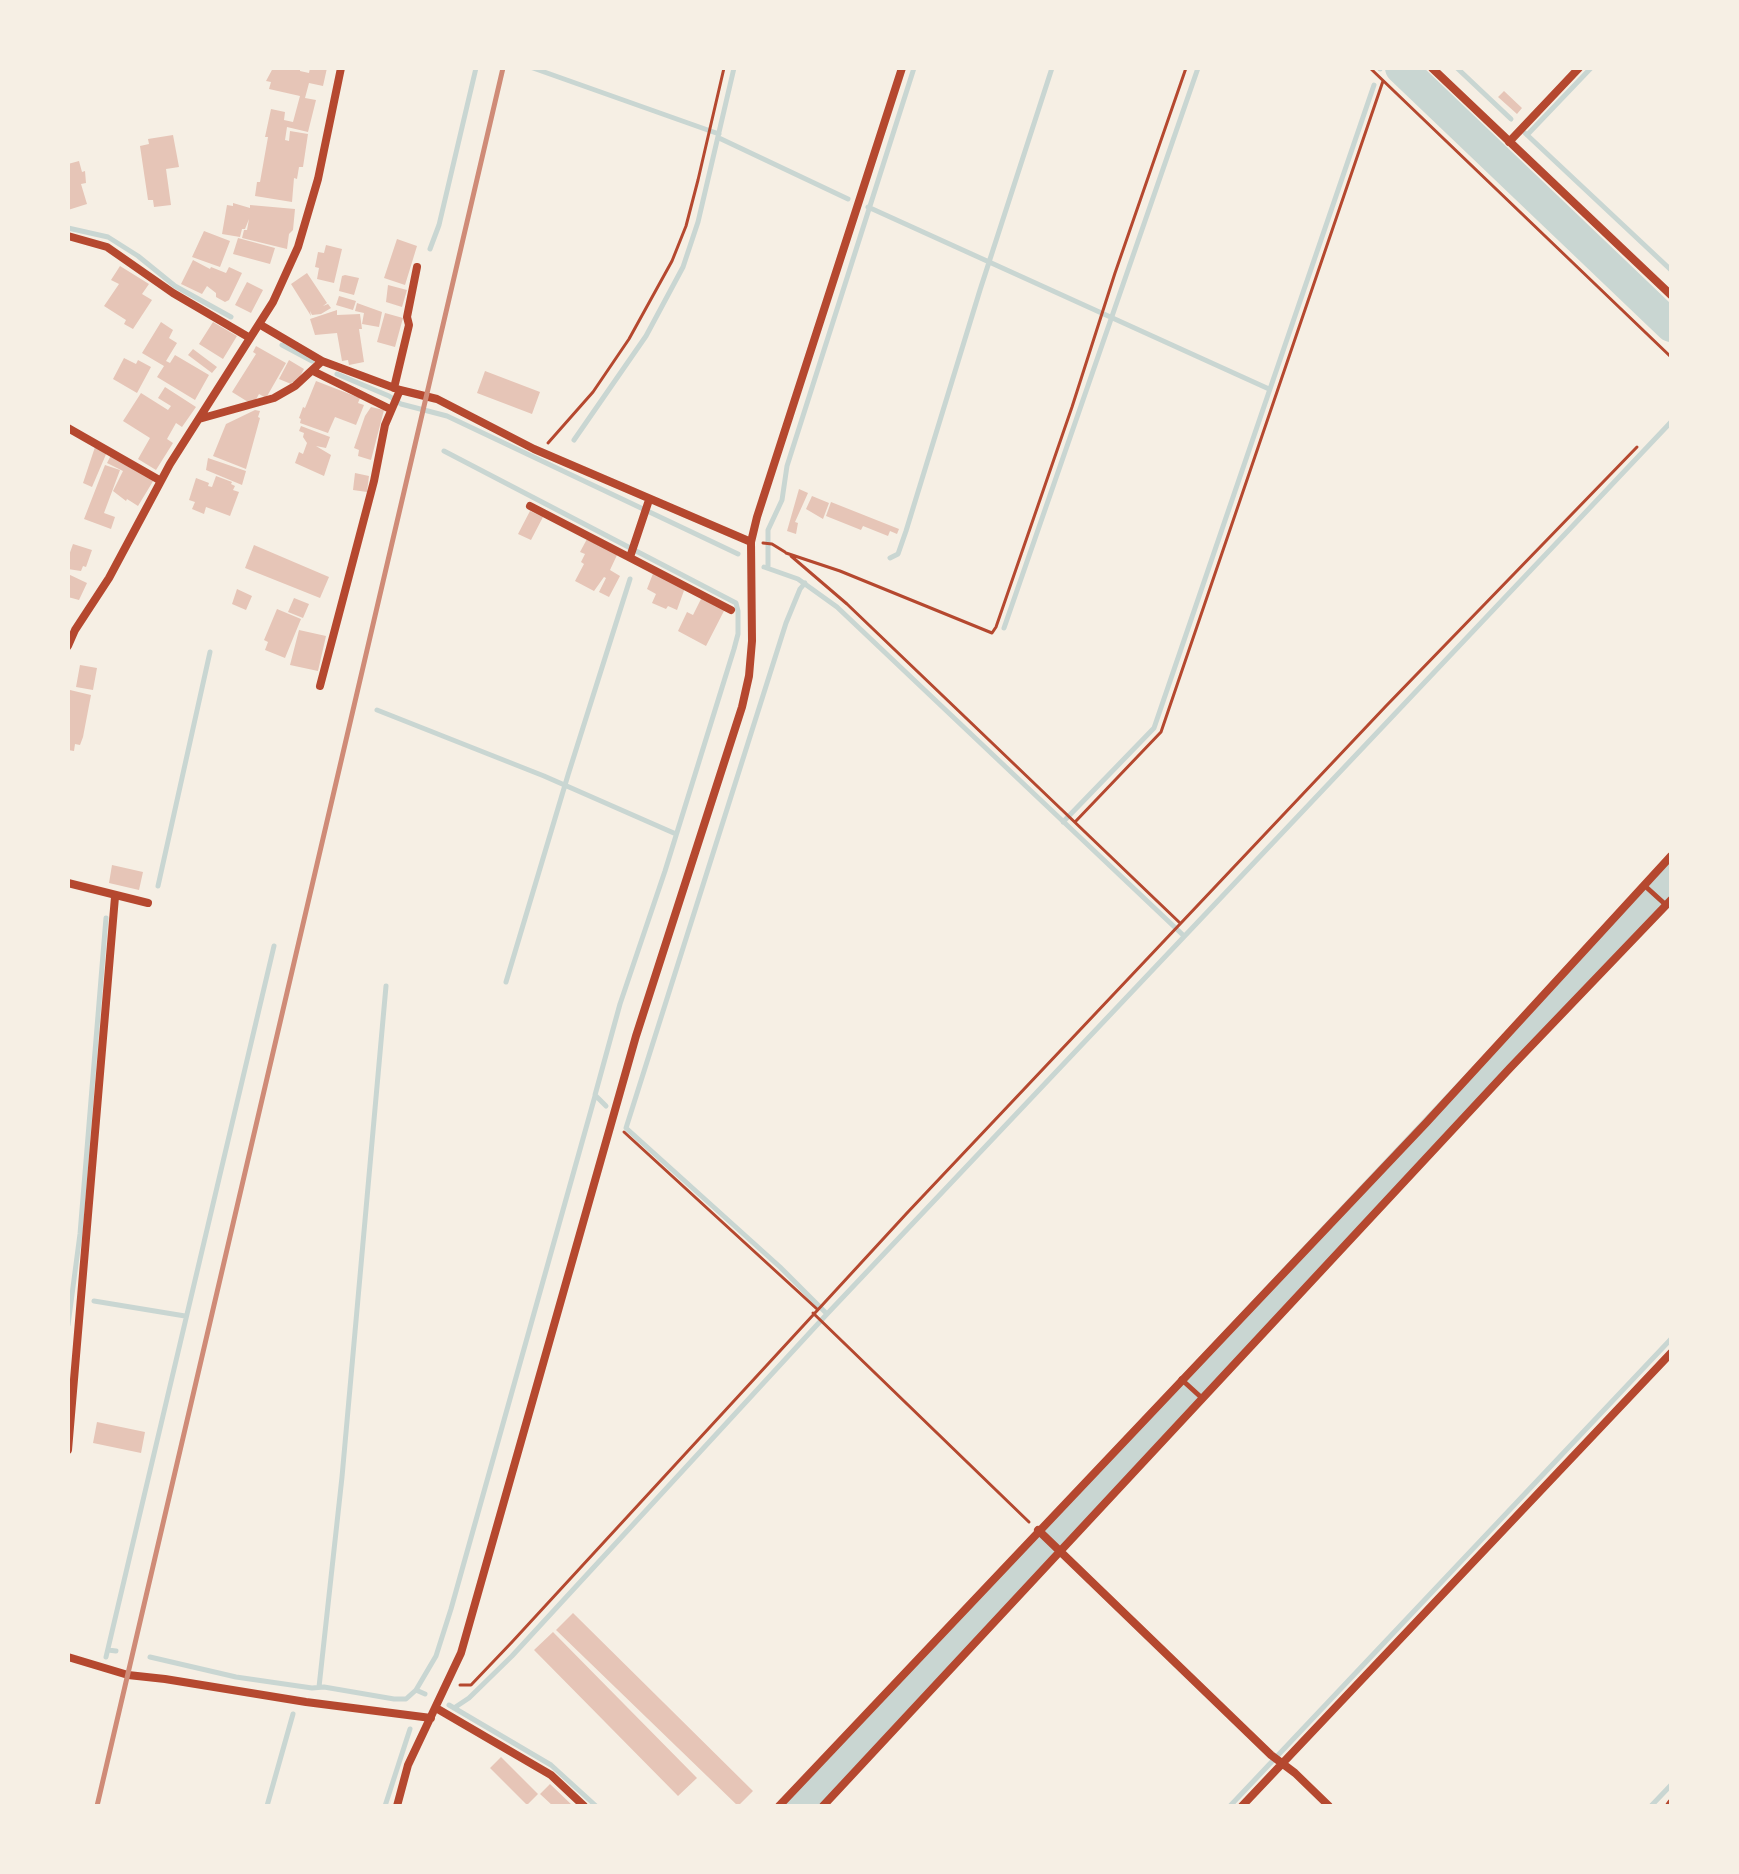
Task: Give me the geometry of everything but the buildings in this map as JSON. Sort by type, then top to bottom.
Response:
[{"type":"street","points":[[68,646],[72,628],[109,578],[161,481],[273,302],[298,247],[318,179],[341,68]]},
{"type":"street","points":[[397,1806],[408,1765],[461,1653],[636,1036],[742,707],[752,641],[751,542],[757,517],[902,68]]},
{"type":"street","points":[[1432,68],[1671,295]]},
{"type":"street","points":[[1509,142],[1579,68]]},
{"type":"street","points":[[68,236],[107,247],[173,293],[250,338]]},
{"type":"street","points":[[320,686],[397,391],[417,267]]},
{"type":"street","points":[[259,324],[322,361],[397,391],[437,399],[646,508],[751,542]]},
{"type":"street","points":[[199,419],[274,398],[313,371],[322,361]]},
{"type":"street","points":[[313,371],[392,408]]},
{"type":"street","points":[[68,428],[161,481]]},
{"type":"street","points":[[530,506],[631,552],[731,610]]},
{"type":"street","points":[[631,552],[646,508]]},
{"type":"street","points":[[779,1806],[1184,1382],[1647,888],[1671,856]]},
{"type":"street","points":[[68,883],[148,903]]},
{"type":"street","points":[[68,1450],[115,897]]},
{"type":"street","points":[[823,1806],[1058,1549],[1666,902]]},
{"type":"street","points":[[1242,1806],[1277,1760],[1671,1353]]},
{"type":"street","points":[[1041,1533],[1329,1806]]},
{"type":"street","points":[[68,1657],[128,1675],[431,1718]]},
{"type":"street","points":[[436,1708],[551,1775],[584,1806]]},
{"type":"lane","points":[[1647,888],[1666,902]]},
{"type":"lane","points":[[1184,1382],[1201,1398]]},
{"type":"path","points":[[541,452],[593,392],[629,339],[672,261],[686,226],[724,68]]},
{"type":"path","points":[[786,553],[840,571],[992,633],[1186,68]]},
{"type":"path","points":[[1370,68],[1671,357]]},
{"type":"path","points":[[1075,822],[1161,732],[1383,81]]},
{"type":"path","points":[[450,1680],[465,1687],[477,1679],[815,1315],[819,1307],[1171,933],[1637,447]]},
{"type":"path","points":[[761,543],[772,544],[786,553],[847,604],[1179,925]]},
{"type":"path","points":[[612,1121],[819,1307]]},
{"type":"path","points":[[815,1315],[1041,1533]]},
{"type":"waterway","points":[[430,249],[439,225],[476,68]]},
{"type":"waterway","points":[[533,68],[719,134]]},
{"type":"waterway","points":[[574,440],[646,336],[683,267],[698,222],[734,68]]},
{"type":"waterway","points":[[768,567],[768,530],[782,500],[787,466],[914,68]]},
{"type":"waterway","points":[[890,558],[898,554],[906,531],[1052,68]]},
{"type":"waterway","points":[[1004,628],[1198,68]]},
{"type":"waterway","points":[[1401,68],[1671,326]]},
{"type":"waterway","points":[[1457,68],[1511,119]]},
{"type":"waterway","points":[[1527,135],[1591,68]]},
{"type":"waterway","points":[[1063,822],[1154,728],[1374,85]]},
{"type":"waterway","points":[[1525,133],[1671,270]]},
{"type":"waterway","points":[[719,138],[848,199]]},
{"type":"waterway","points":[[868,207],[1269,389]]},
{"type":"waterway","points":[[68,228],[108,237],[175,286],[231,317]]},
{"type":"waterway","points":[[282,345],[312,361]]},
{"type":"waterway","points":[[337,374],[401,404],[447,416],[738,554]]},
{"type":"waterway","points":[[454,1708],[469,1698],[512,1656],[827,1314],[1671,422]]},
{"type":"waterway","points":[[444,451],[736,603],[738,611],[738,634],[734,649],[620,1004],[595,1095],[606,1106]]},
{"type":"waterway","points":[[764,567],[798,579],[837,607],[1184,936]]},
{"type":"waterway","points":[[506,982],[630,579]]},
{"type":"waterway","points":[[805,583],[786,623],[626,1128],[780,1267],[827,1314]]},
{"type":"waterway","points":[[158,886],[210,652]]},
{"type":"waterway","points":[[377,710],[544,776],[676,834]]},
{"type":"waterway","points":[[801,1806],[1671,879]]},
{"type":"waterway","points":[[68,1325],[80,1234],[106,918]]},
{"type":"waterway","points":[[106,1657],[274,946]]},
{"type":"waterway","points":[[319,1687],[342,1477],[386,986]]},
{"type":"waterway","points":[[416,1690],[436,1656],[451,1609],[595,1096]]},
{"type":"waterway","points":[[94,1301],[185,1316]]},
{"type":"waterway","points":[[1230,1806],[1671,1339]]},
{"type":"waterway","points":[[108,1650],[116,1651]]},
{"type":"waterway","points":[[150,1657],[236,1677],[312,1688],[324,1687],[394,1699],[406,1699],[416,1690],[425,1694]]},
{"type":"waterway","points":[[449,1705],[551,1765],[596,1806]]},
{"type":"waterway","points":[[267,1806],[293,1714]]},
{"type":"waterway","points":[[385,1806],[410,1729]]},
{"type":"waterway","points":[[1651,1806],[1671,1785]]},
{"type":"railway","points":[[97,1806],[503,68]]}]
